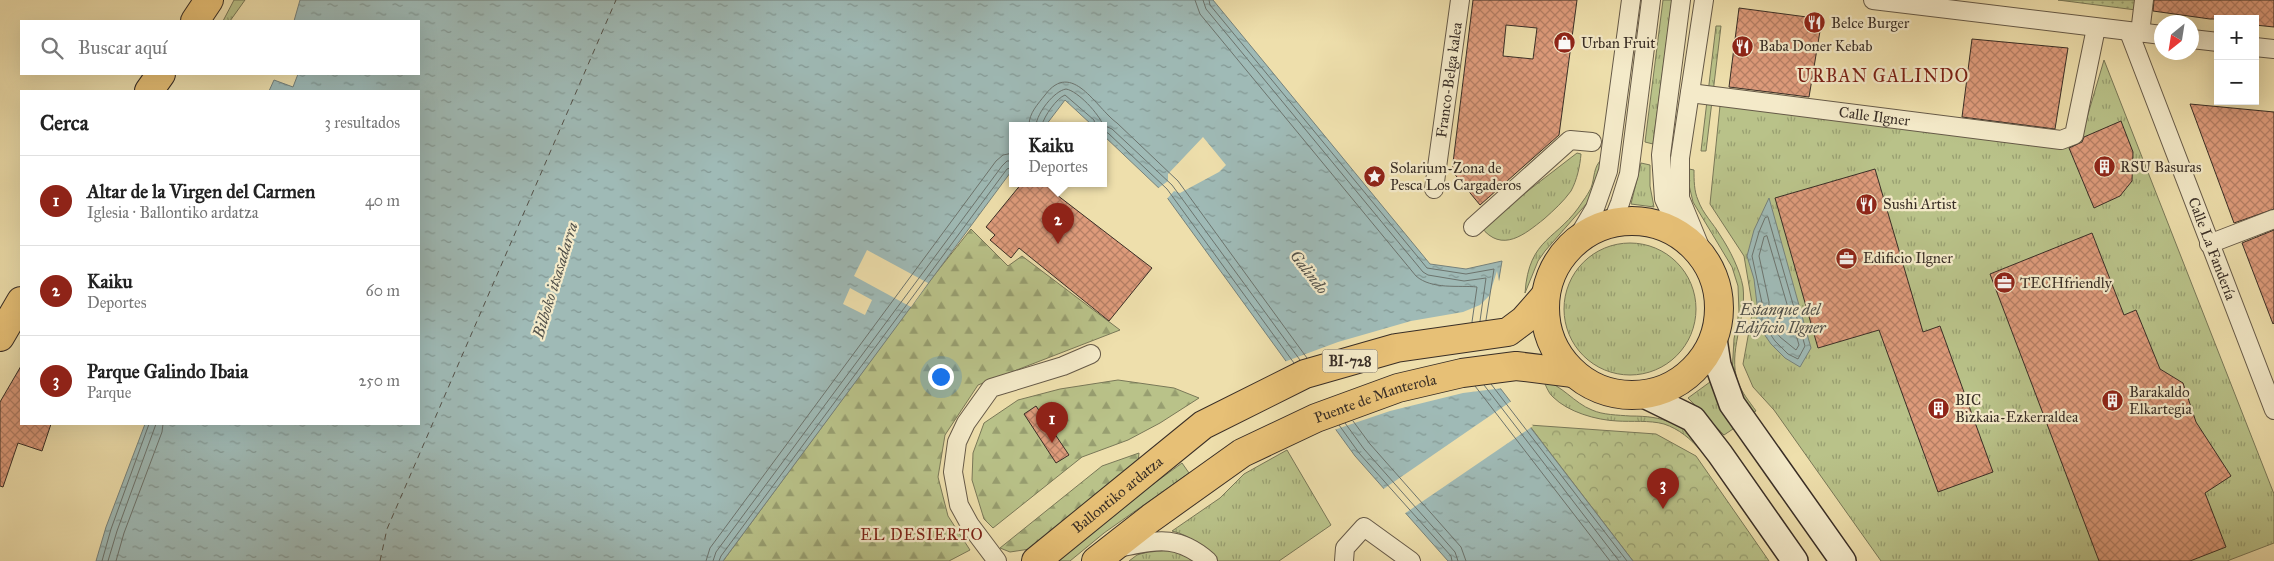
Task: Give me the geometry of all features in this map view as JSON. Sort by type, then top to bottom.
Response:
[{"type":"main road","points":[[196,20],[209,0]]},
{"type":"main road","points":[[150,90],[160,75]]},
{"type":"main road","points":[[1644,222],[1659,225],[1681,236],[1694,246],[1705,259],[1716,284],[1720,312],[1714,339],[1703,360],[1687,377],[1666,388],[1644,395],[1619,395],[1594,387],[1573,373],[1556,351],[1546,325],[1545,296],[1554,269],[1561,256],[1576,240],[1593,230],[1612,223],[1644,222]]},
{"type":"main road","name":"Ballontiko ardatza","points":[[1036,561],[1203,425],[1305,374],[1396,348],[1508,332],[1524,320],[1545,296]]},
{"type":"main road","points":[[0,336],[20,303]]},
{"type":"main road","points":[[1714,339],[1718,365],[1732,404],[1843,561]]},
{"type":"main road","name":"Puente de Manterola","points":[[1104,555],[1151,518],[1242,453],[1316,418],[1398,388],[1462,373],[1516,366],[1573,373]]},
{"type":"main road","points":[[1644,395],[1693,419],[1720,454],[1795,561]]},
{"type":"street","name":"Franco-Belga kalea","points":[[1434,189],[1460,0]]},
{"type":"street","points":[[1576,240],[1595,208],[1608,171],[1631,0]]},
{"type":"street","points":[[1612,223],[1629,174],[1652,0]]},
{"type":"street","points":[[1681,0],[1661,155],[1664,199],[1681,236]]},
{"type":"street","points":[[1704,0],[1680,158],[1680,198],[1705,259]]},
{"type":"street","points":[[1873,0],[1913,2],[2096,28],[2154,34]]},
{"type":"street","points":[[2135,32],[2144,0]]},
{"type":"street","name":"Calle Ilgner","points":[[1690,93],[2068,137],[2096,28]]},
{"type":"street","name":"Calle La Fandería","points":[[2135,32],[2209,244],[2274,410]]},
{"type":"street","points":[[2199,40],[2214,42]]},
{"type":"street","points":[[2259,47],[2274,49]]},
{"type":"street","points":[[1473,227],[1570,140],[1592,142]]},
{"type":"street","points":[[2209,244],[2274,219]]},
{"type":"street","points":[[997,561],[970,525],[959,505],[953,472],[957,442],[966,423],[991,388],[1063,366],[1091,354]]},
{"type":"street","points":[[1344,561],[1345,548],[1364,527],[1411,561]]},
{"type":"street","points":[[1104,555],[1164,540],[1183,545],[1199,553],[1208,561]]},
{"type":"green space","points":[[234,0],[245,0],[231,20],[224,20]]},
{"type":"green space","points":[[1663,0],[1672,0],[1653,144],[1645,142]]},
{"type":"green space","points":[[2058,0],[2137,0],[2136,10]]},
{"type":"green space","points":[[1716,26],[1721,26],[1706,151],[1701,151]]},
{"type":"green space","points":[[2104,60],[2274,494],[2274,543],[2227,561],[1881,561],[1774,410],[1753,387],[1743,364],[1753,309],[1744,256],[1710,204],[1721,96],[2081,138]]},
{"type":"green space","points":[[1577,153],[1581,154],[1580,163],[1577,178],[1571,191],[1537,225],[1513,239],[1505,240],[1489,235],[1481,227]]},
{"type":"green space","points":[[1602,159],[1599,176],[1588,202],[1538,261],[1525,293],[1532,260],[1539,249],[1573,214],[1584,199],[1591,188],[1597,165]]},
{"type":"green space","points":[[1641,163],[1650,165],[1650,186],[1654,207],[1631,204]]},
{"type":"green space","points":[[1689,169],[1694,170],[1695,189],[1700,205],[1727,247],[1742,280],[1743,299],[1736,347],[1735,371],[1742,390],[1756,411],[1752,413],[1738,392],[1732,374],[1734,339],[1739,312],[1738,286],[1732,267],[1693,202],[1689,185]]},
{"type":"green space","points":[[971,229],[1008,266],[1022,256],[1120,330],[978,385],[945,435],[938,477],[948,516],[970,550],[949,561],[723,561],[928,283]]},
{"type":"green space","points":[[1630,243],[1655,248],[1666,254],[1676,263],[1685,273],[1691,284],[1696,309],[1691,334],[1685,345],[1676,355],[1666,364],[1655,370],[1630,375],[1605,370],[1594,364],[1584,355],[1575,345],[1569,334],[1564,309],[1569,284],[1575,273],[1584,263],[1594,254],[1605,248]]},
{"type":"green space","points":[[1118,380],[1174,388],[1199,398],[1160,423],[1128,440],[1082,457],[993,528],[984,519],[972,480],[973,453],[984,423],[1018,400],[1060,389]]},
{"type":"green space","points":[[1543,380],[1550,382],[1579,403],[1596,412],[1653,417],[1671,423],[1688,432],[1705,448],[1701,451],[1684,435],[1664,424],[1609,420],[1591,417],[1574,411],[1551,395]]},
{"type":"green space","points":[[1710,382],[1719,405],[1736,427],[1724,435],[1688,398]]},
{"type":"green space","points":[[1529,425],[1656,434],[1696,456],[1769,561],[1633,561]]},
{"type":"green space","points":[[1287,450],[1331,525],[1279,561],[1216,561],[1191,539],[1172,531],[1220,498],[1244,474]]},
{"type":"green space","points":[[1139,453],[1138,463],[1030,549],[1010,552],[1000,548],[1102,466]]},
{"type":"green space","points":[[1182,463],[1189,473],[1104,533],[1070,561],[1053,561],[1097,525]]},
{"type":"green space","points":[[1164,547],[1181,552],[1192,561],[1129,561],[1137,555]]},
{"type":"water","points":[[300,0],[1213,0],[1430,264],[1466,269],[1502,261],[1484,367],[1633,561],[1448,561],[1355,456],[1163,192],[1107,139],[1107,122],[1089,122],[1065,100],[1048,122],[1009,122],[1009,174],[723,561],[96,561],[106,527],[145,425],[420,425],[420,90],[269,90],[274,80],[293,87],[298,75],[420,75],[420,20],[294,20]]},
{"type":"water","name":"Estanque del Edificio Ilgner","points":[[1769,198],[1811,348],[1800,367],[1785,358],[1771,344],[1757,324],[1754,279],[1747,256],[1754,230]]},
{"type":"pier","points":[[1203,137],[1226,165],[1219,172],[1180,193],[1174,191],[1166,200],[1157,189],[1168,181],[1168,174]]},
{"type":"pier","points":[[867,250],[928,283],[911,307],[854,276]]},
{"type":"pier","points":[[1497,271],[1500,286],[1486,366],[1503,388],[1463,393],[1390,411],[1334,430],[1284,362],[1338,342],[1411,321],[1463,312],[1480,305],[1489,296]]},
{"type":"pier","points":[[850,288],[872,300],[865,315],[843,304]]},
{"type":"pier","points":[[1513,400],[1533,426],[1404,514],[1382,490]]},
{"type":"building","points":[[1473,0],[1577,0],[1559,135],[1480,205],[1452,171]],"holes":[[[1506,25],[1537,28],[1533,59],[1503,56]]]},
{"type":"building","points":[[2154,0],[2274,0],[2274,27],[2259,25],[2259,15],[2214,15],[2214,19],[2210,19],[2199,17],[2199,15],[2182,15],[2153,11]]},
{"type":"building","points":[[1739,8],[1822,19],[1809,97],[1729,87]]},
{"type":"building","points":[[1972,39],[2068,48],[2055,129],[1962,117]]},
{"type":"building","points":[[2190,104],[2274,112],[2274,209],[2234,223]]},
{"type":"building","name":"RSU Basuras","points":[[2121,121],[2133,152],[2132,181],[2120,196],[2094,208],[2069,148],[2082,142],[2084,137]]},
{"type":"building","name":"Edificio Ilgner","points":[[1875,169],[1923,332],[1940,326],[1993,472],[1938,492],[1879,330],[1818,348],[1775,198]]},
{"type":"building","points":[[1019,187],[1056,187],[1061,191],[1057,195],[1152,268],[1109,321],[1019,248],[1011,258],[990,240],[995,235],[986,227]]},
{"type":"building","points":[[2274,230],[2274,323],[2273,324],[2242,243]]},
{"type":"building","name":"Barakaldo Elkartegia","points":[[2092,233],[2124,315],[2136,310],[2160,369],[2183,383],[2196,422],[2231,476],[2205,493],[2226,547],[2190,561],[2099,561],[1990,274]]},
{"type":"building","points":[[20,368],[20,425],[51,425],[42,451],[18,443],[3,487],[0,486],[0,402]]},
{"type":"building","points":[[1036,406],[1069,455],[1056,463],[1024,414]]},
{"type":"ferry route","points":[[380,561],[387,529],[616,0]]},
{"type":"place","name":"Belce Burger","points":[[1815,23]]},
{"type":"place","name":"Urban Fruit","points":[[1565,43]]},
{"type":"place","name":"Baba Doner Kebab","points":[[1743,46]]},
{"type":"place","name":"RSU Basuras","points":[[2104,167]]},
{"type":"place","name":"Solarium-Zona de Pesca Los Cargaderos","points":[[1374,177]]},
{"type":"place","name":"Sushi Artist","points":[[1867,204]]},
{"type":"place","name":"Kaiku","points":[[1058,244]]},
{"type":"place","name":"Edificio Ilgner","points":[[1847,258]]},
{"type":"place","name":"TECHfriendly","points":[[2004,283]]},
{"type":"place","name":"Barakaldo Elkartegia","points":[[2113,401]]},
{"type":"place","name":"BIC Bizkaia-Ezkerraldea","points":[[1939,409]]},
{"type":"place","name":"Altar de la Virgen del Carmen","points":[[1052,443]]},
{"type":"place","name":"Parque Galindo Ibaia","points":[[1663,509]]},
{"type":"district","name":"URBAN GALINDO","points":[[1883,76]]},
{"type":"district","name":"EL DESIERTO","points":[[922,534]]},
{"type":"water label","name":"Galindo","points":[[1309,272]]},
{"type":"water label","name":"Bilboko itsasadarra","points":[[555,280]]}]
